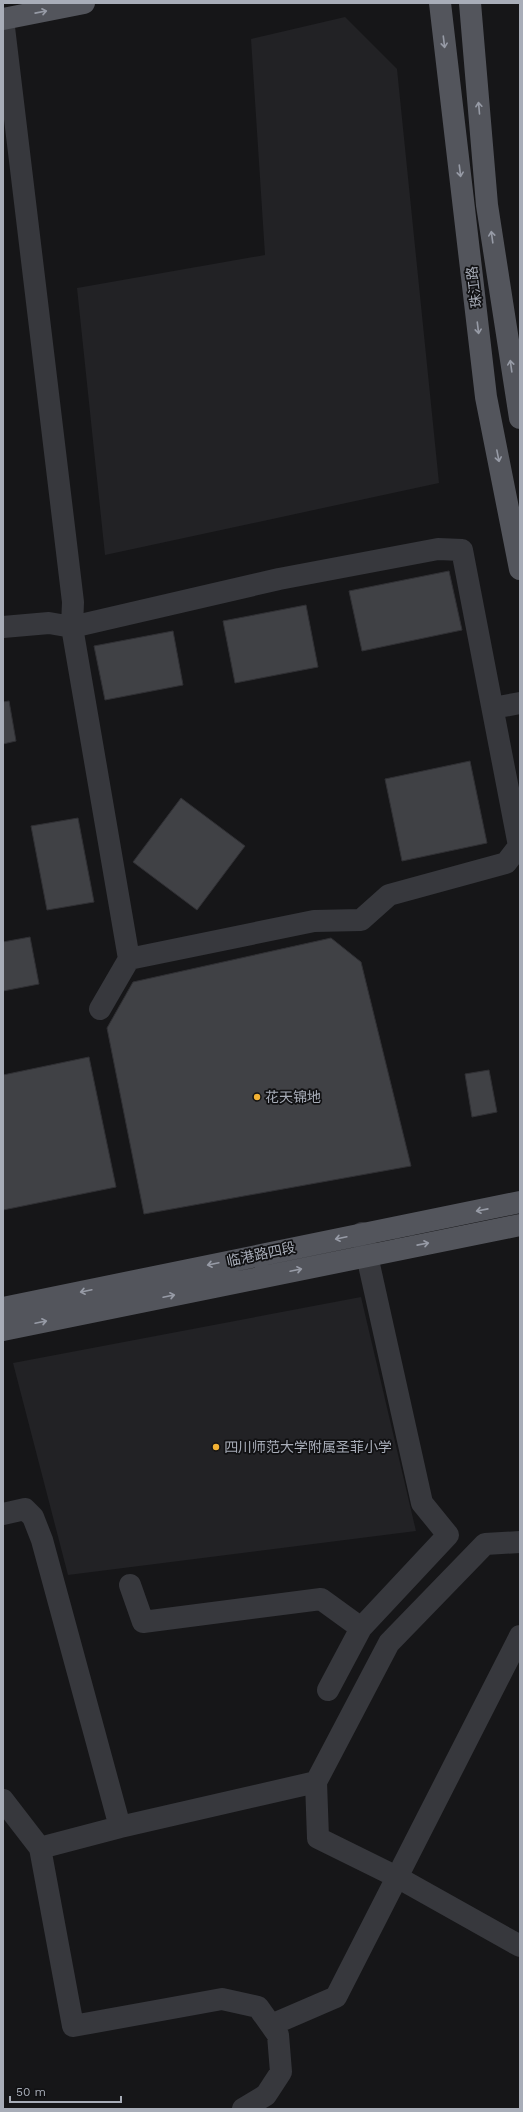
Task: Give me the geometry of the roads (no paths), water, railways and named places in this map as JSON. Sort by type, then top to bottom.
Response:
[{"type":"main road","points":[[3,19],[84,3]]},
{"type":"main road","name":"珠江路","points":[[440,3],[486,397],[520,569]]},
{"type":"main road","name":"珠江路","points":[[470,3],[487,205],[520,418]]},
{"type":"main road","name":"临港路四段","points":[[3,1308],[362,1233],[520,1202]]},
{"type":"main road","name":"临港路四段","points":[[3,1330],[520,1225]]},
{"type":"street","points":[[3,19],[73,602],[72,627],[129,960],[100,1009]]},
{"type":"street","points":[[3,627],[49,623],[72,627],[279,579],[438,549],[462,550],[520,846],[506,863],[389,895],[361,920],[314,921],[129,960]]},
{"type":"street","points":[[493,708],[520,703]]},
{"type":"street","points":[[328,1690],[361,1628],[448,1535],[422,1503],[362,1233]]},
{"type":"street","points":[[3,1514],[25,1509],[33,1517],[42,1540],[120,1827]]},
{"type":"street","points":[[520,1542],[485,1544],[389,1643],[316,1782],[318,1838],[397,1877],[520,1946]]},
{"type":"street","points":[[130,1585],[143,1622],[321,1599],[361,1628]]},
{"type":"street","points":[[271,2024],[336,1997],[520,1636]]},
{"type":"street","points":[[40,1848],[120,1827],[316,1782]]},
{"type":"street","points":[[3,1800],[40,1848],[73,2026],[222,1999],[258,2007],[278,2035],[281,2072],[266,2095],[243,2109]]},
{"type":"place","name":"花天锦地","points":[[257,1097]]},
{"type":"place","name":"四川师范大学附属圣菲小学","points":[[216,1447]]}]
